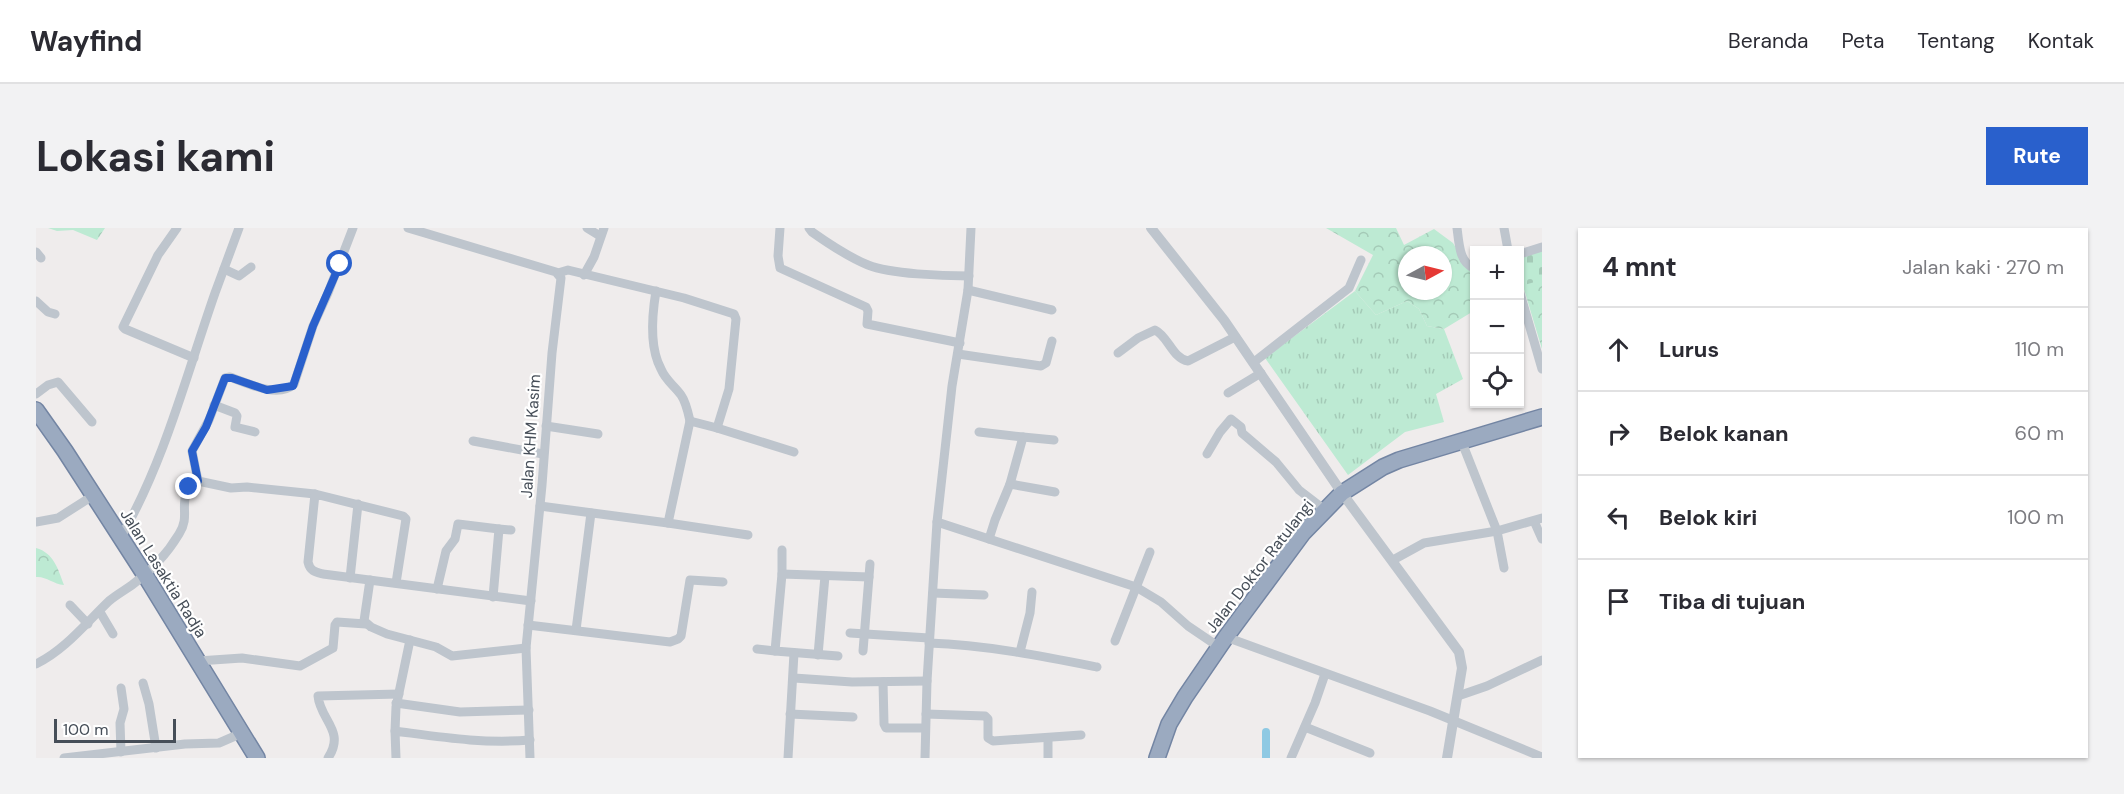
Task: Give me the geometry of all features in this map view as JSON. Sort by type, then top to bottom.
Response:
[{"type":"highway","name":"Jalan Lasaktia Radja","points":[[36,410],[121,537],[257,758]]},
{"type":"highway","name":"Jalan Doktor Ratulangi","points":[[1157,758],[1177,710],[1223,642],[1303,533],[1342,493],[1391,464],[1461,440],[1542,417]]},
{"type":"street","points":[[177,228],[158,255],[123,327],[194,358]]},
{"type":"street","points":[[121,537],[136,511],[172,427],[239,228]]},
{"type":"street","points":[[198,481],[192,451],[206,427],[223,379],[227,377],[267,390],[293,386],[313,326],[353,228]]},
{"type":"street","points":[[408,228],[560,277],[568,270],[684,298],[736,316],[729,389],[717,428]]},
{"type":"street","points":[[584,275],[594,257],[602,232],[587,228]]},
{"type":"street","points":[[780,228],[778,256],[780,268],[866,308],[868,311],[867,324],[960,343]]},
{"type":"street","points":[[809,228],[835,247],[868,265],[891,270],[969,276]]},
{"type":"street","points":[[925,758],[929,641],[937,522],[952,386],[968,290],[971,228]]},
{"type":"street","points":[[1151,228],[1254,362],[1342,493],[1459,652],[1462,668],[1447,758]]},
{"type":"street","points":[[1457,228],[1463,260],[1470,267]]},
{"type":"street","points":[[1504,228],[1507,246]]},
{"type":"street","points":[[1524,253],[1542,247]]},
{"type":"street","points":[[1254,362],[1349,288],[1361,260]]},
{"type":"street","points":[[224,269],[239,276],[251,267]]},
{"type":"street","name":"Jalan KHM Kasim","points":[[530,758],[526,648],[560,277]]},
{"type":"street","points":[[968,290],[1052,310]]},
{"type":"street","points":[[656,291],[653,326],[659,367],[671,386],[685,401],[690,421],[668,523]]},
{"type":"street","points":[[1522,300],[1542,369]]},
{"type":"street","points":[[36,301],[48,312],[55,314]]},
{"type":"street","points":[[1118,352],[1138,338],[1155,330],[1181,359],[1188,361],[1235,337]]},
{"type":"street","points":[[958,354],[1041,366],[1046,363],[1052,341]]},
{"type":"street","points":[[1228,393],[1261,373]]},
{"type":"street","points":[[36,394],[48,385],[58,382],[92,422]]},
{"type":"street","points":[[214,405],[235,413],[237,416],[235,427],[255,432]]},
{"type":"street","points":[[1207,454],[1231,419],[1241,428],[1242,433],[1276,462],[1299,490],[1325,510]]},
{"type":"street","points":[[690,421],[794,452]]},
{"type":"street","points":[[546,426],[598,434]]},
{"type":"street","points":[[979,432],[1054,441]]},
{"type":"street","points":[[989,539],[994,520],[1010,484],[1023,437]]},
{"type":"street","points":[[1461,440],[1497,531],[1504,568]]},
{"type":"street","points":[[473,441],[543,454]]},
{"type":"street","points":[[36,664],[46,659],[88,624],[110,601],[145,575],[162,557],[180,534],[184,521],[186,493],[189,487],[198,481],[231,488],[247,487],[315,494],[403,516],[405,519],[396,583]]},
{"type":"street","points":[[1010,484],[1055,492]]},
{"type":"street","points":[[315,494],[309,565],[315,572],[531,601]]},
{"type":"street","points":[[36,522],[58,518],[94,495]]},
{"type":"street","points":[[350,578],[358,504]]},
{"type":"street","points":[[540,506],[748,535]]},
{"type":"street","points":[[576,630],[591,513]]},
{"type":"street","points":[[1393,560],[1424,543],[1497,531],[1538,520],[1542,539]]},
{"type":"street","points":[[937,522],[1136,587],[1161,602],[1188,626],[1223,642],[1404,701],[1542,757]]},
{"type":"street","points":[[437,589],[446,551],[455,538],[458,524],[510,530]]},
{"type":"street","points":[[493,597],[499,529]]},
{"type":"street","points":[[775,651],[782,550]]},
{"type":"street","points":[[1115,641],[1150,552]]},
{"type":"street","points":[[863,651],[870,564]]},
{"type":"street","points":[[782,574],[869,578]]},
{"type":"street","points":[[818,655],[825,576]]},
{"type":"street","points":[[366,624],[364,617],[370,580]]},
{"type":"street","points":[[528,625],[666,642],[674,641],[681,636],[690,580],[723,582]]},
{"type":"street","points":[[1020,652],[1030,613],[1032,592]]},
{"type":"street","points":[[933,593],[984,595]]},
{"type":"street","points":[[70,605],[88,624]]},
{"type":"street","points":[[100,612],[113,634]]},
{"type":"street","points":[[198,661],[242,658],[300,666],[332,650],[337,622],[366,624],[387,634],[436,647],[452,656],[526,648]]},
{"type":"street","points":[[850,633],[1020,652],[1096,667]]},
{"type":"street","points":[[396,758],[397,698],[410,640]]},
{"type":"street","points":[[757,649],[838,656]]},
{"type":"street","points":[[788,758],[794,653]]},
{"type":"street","points":[[1458,696],[1537,663]]},
{"type":"street","points":[[1291,758],[1325,674]]},
{"type":"street","points":[[794,678],[852,682],[927,681]]},
{"type":"street","points":[[883,682],[886,728],[925,728]]},
{"type":"street","points":[[143,683],[156,748]]},
{"type":"street","points":[[121,688],[124,709],[120,723],[121,752]]},
{"type":"street","points":[[328,758],[333,750],[335,737],[318,696],[397,698],[460,712],[529,710]]},
{"type":"street","points":[[790,714],[853,717]]},
{"type":"street","points":[[926,714],[986,717],[989,724],[988,738],[993,741],[1081,735]]},
{"type":"street","points":[[1305,727],[1370,753]]},
{"type":"street","points":[[395,731],[484,742],[530,740]]},
{"type":"street","points":[[64,758],[222,742],[242,733]]},
{"type":"street","points":[[1048,738],[1048,758]]},
{"type":"green space","points":[[48,228],[105,228],[97,240],[73,230],[57,231]]},
{"type":"green space","points":[[1326,228],[1396,228],[1404,245],[1434,229],[1453,243],[1470,271],[1470,313],[1444,329],[1427,326],[1419,309],[1407,301],[1376,315],[1355,291],[1373,255]]},
{"type":"green space","points":[[1542,249],[1542,349],[1524,289],[1524,255]]},
{"type":"green space","points":[[1542,251],[1542,280],[1524,285],[1524,256]]},
{"type":"green space","points":[[1355,291],[1376,315],[1407,301],[1419,309],[1427,326],[1444,329],[1463,379],[1436,394],[1444,422],[1405,432],[1348,475],[1265,358]]},
{"type":"green space","points":[[36,548],[51,558],[64,585],[36,577]]},
{"type":"waterway","points":[[1266,732],[1266,758]]},
{"type":"route","points":[[189,487],[198,481],[192,451],[206,427],[223,379],[232,378],[267,390],[293,386],[313,326],[340,264]]}]
